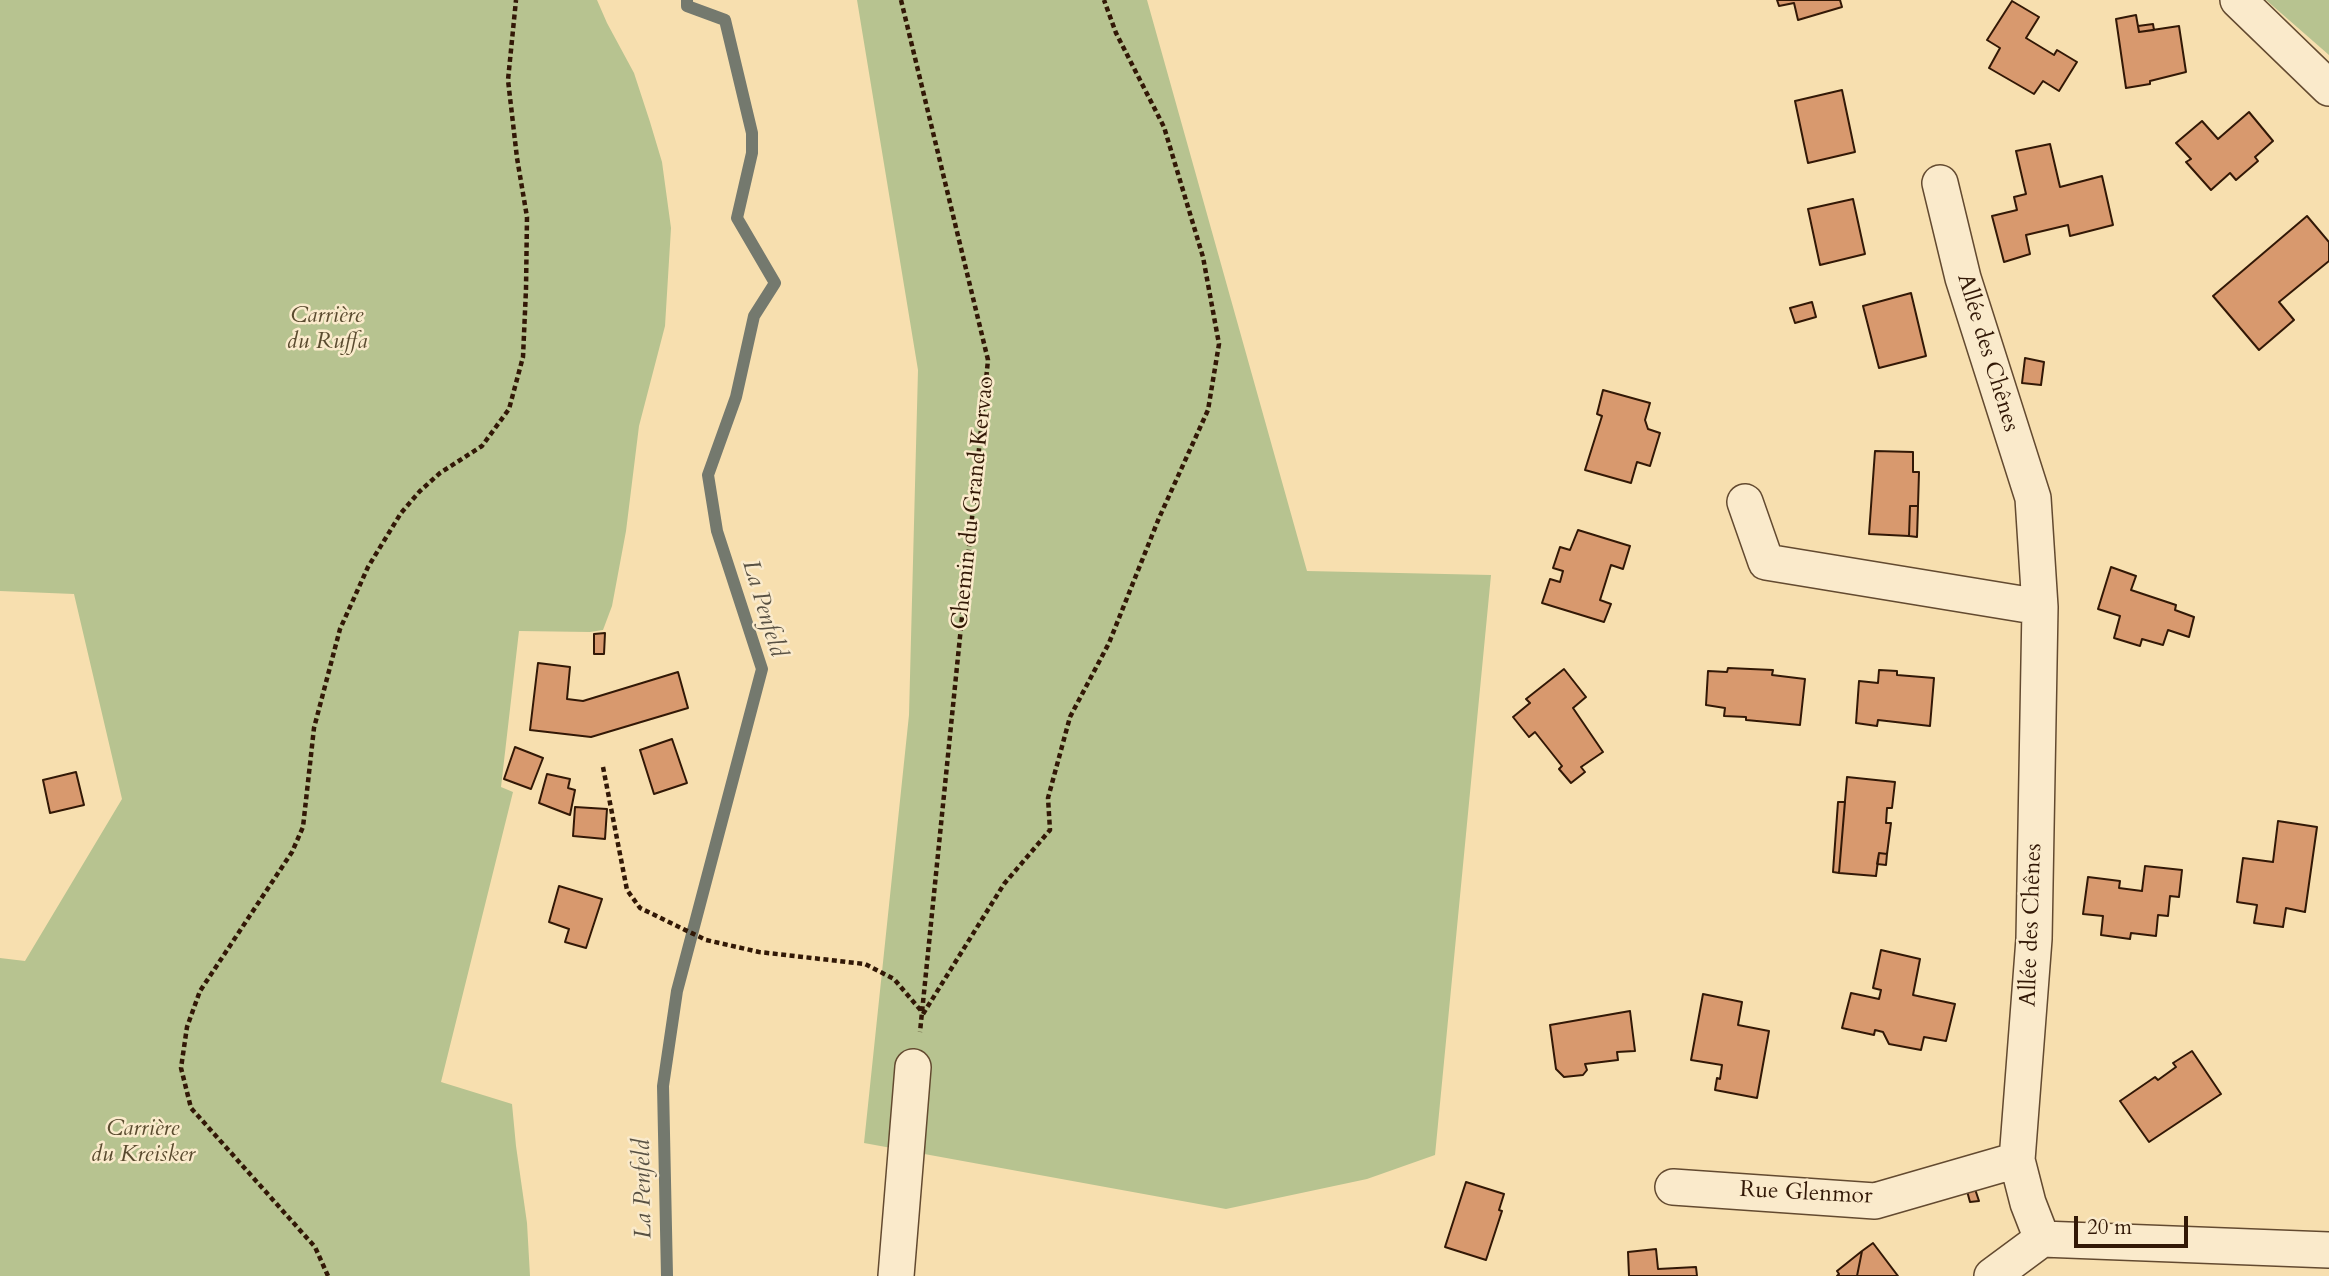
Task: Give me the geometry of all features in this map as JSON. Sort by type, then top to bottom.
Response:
[{"type":"street","points":[[2238,0],[2329,88]]},
{"type":"street","name":"Allée des Chênes","points":[[1940,183],[1963,278],[2033,498],[2040,607],[2034,939],[2017,1160],[2028,1203],[2042,1239]]},
{"type":"street","points":[[1745,502],[1766,562],[2040,607]]},
{"type":"street","points":[[896,1276],[913,1067]]},
{"type":"street","name":"Rue Glenmor","points":[[1673,1187],[1875,1201],[2017,1160]]},
{"type":"street","points":[[1992,1276],[2042,1239],[2329,1250]]},
{"type":"path","points":[[328,1276],[316,1247],[191,1108],[181,1068],[183,1054],[187,1027],[200,991],[292,852],[303,827],[314,728],[319,708],[340,629],[368,568],[401,513],[420,491],[440,473],[482,446],[509,409],[523,357],[526,289],[527,217],[508,80],[516,0]]},
{"type":"path","name":"Chemin du Grand Kervao","points":[[901,0],[988,360],[923,1014]]},
{"type":"path","points":[[603,766],[628,890],[640,908],[706,940],[759,951],[865,964],[894,979],[923,1014],[1004,884],[1050,830],[1048,798],[1070,717],[1109,643],[1159,518],[1208,410],[1219,344],[1203,257],[1164,127],[1116,33],[1104,0]]},
{"type":"green space","name":"Carrière du Ruffa","points":[[0,0],[597,0],[634,73],[662,162],[671,228],[665,326],[639,426],[626,531],[612,606],[603,630],[519,631],[501,787],[513,792],[441,1082],[512,1104],[527,1223],[530,1276],[0,1276],[0,958],[25,961],[122,799],[74,594],[0,591]]},
{"type":"green space","points":[[857,0],[1147,0],[1307,571],[1491,575],[1435,1155],[1367,1179],[1226,1209],[864,1143],[909,715],[918,370]]},
{"type":"green space","points":[[2266,0],[2329,0],[2329,55]]},
{"type":"building","points":[[1777,0],[1840,0],[1842,7],[1798,20],[1794,3],[1779,6]]},
{"type":"building","points":[[2012,1],[2039,17],[2026,38],[2054,55],[2057,50],[2077,62],[2059,91],[2043,81],[2034,94],[1989,68],[2000,48],[1987,40]]},
{"type":"building","points":[[2136,15],[2139,32],[2179,26],[2186,72],[2150,81],[2150,84],[2126,88],[2116,19]]},
{"type":"building","points":[[2153,24],[2154,30],[2139,32],[2138,26]]},
{"type":"building","points":[[1842,90],[1855,152],[1808,163],[1795,101]]},
{"type":"building","points":[[2249,112],[2273,141],[2255,157],[2258,161],[2236,180],[2230,173],[2211,190],[2186,162],[2191,159],[2176,143],[2202,121],[2218,139]]},
{"type":"building","points":[[2050,144],[2060,187],[2102,176],[2113,225],[2070,236],[2068,225],[2026,235],[2030,254],[2004,262],[1992,216],[2017,210],[2014,197],[2026,194],[2016,151]]},
{"type":"building","points":[[1853,199],[1865,254],[1820,265],[1808,209]]},
{"type":"building","points":[[2307,216],[2329,242],[2329,261],[2279,302],[2294,320],[2259,350],[2213,296]]},
{"type":"building","points":[[1911,293],[1926,356],[1879,368],[1863,306]]},
{"type":"building","points":[[1812,302],[1816,317],[1795,323],[1790,308]]},
{"type":"building","points":[[2025,358],[2044,362],[2041,385],[2022,383]]},
{"type":"building","points":[[1603,390],[1650,403],[1645,420],[1648,429],[1660,433],[1650,466],[1637,462],[1631,483],[1585,470],[1602,416],[1597,414]]},
{"type":"building","points":[[1875,451],[1913,452],[1913,472],[1919,472],[1918,506],[1910,506],[1909,536],[1869,534]]},
{"type":"building","points":[[1910,506],[1918,506],[1917,537],[1909,536]]},
{"type":"building","points":[[1578,530],[1630,546],[1623,569],[1611,565],[1600,600],[1611,604],[1604,622],[1542,603],[1550,579],[1560,582],[1563,571],[1553,568],[1560,547],[1570,550]]},
{"type":"building","points":[[2111,567],[2136,576],[2131,590],[2176,605],[2175,610],[2194,617],[2189,637],[2168,630],[2163,645],[2142,639],[2140,646],[2114,638],[2120,616],[2098,609]]},
{"type":"building","points":[[605,633],[604,654],[594,654],[594,634]]},
{"type":"building","points":[[538,663],[570,667],[567,699],[583,701],[678,672],[688,708],[591,737],[530,730]]},
{"type":"building","points":[[1728,668],[1773,670],[1772,675],[1805,679],[1800,725],[1724,716],[1725,708],[1706,705],[1708,671],[1727,672]]},
{"type":"building","points":[[1564,669],[1586,697],[1573,708],[1603,752],[1581,767],[1585,772],[1571,783],[1559,769],[1562,766],[1535,732],[1529,737],[1513,717],[1530,703],[1526,699]]},
{"type":"building","points":[[1879,670],[1897,671],[1897,675],[1934,678],[1930,726],[1878,720],[1877,726],[1856,723],[1859,681],[1878,683]]},
{"type":"building","points":[[672,739],[687,783],[654,794],[640,750]]},
{"type":"building","points":[[515,747],[543,758],[531,789],[504,779]]},
{"type":"building","points":[[76,772],[84,805],[50,813],[43,780]]},
{"type":"building","points":[[547,774],[570,779],[568,788],[575,790],[570,815],[539,803]]},
{"type":"building","points":[[1847,777],[1895,782],[1892,808],[1887,808],[1886,823],[1891,823],[1887,854],[1879,853],[1876,876],[1839,873]]},
{"type":"building","points":[[1838,802],[1845,802],[1839,873],[1833,872]]},
{"type":"building","points":[[575,807],[607,809],[605,839],[573,836]]},
{"type":"building","points":[[2278,821],[2317,827],[2305,912],[2286,908],[2283,927],[2254,923],[2257,905],[2237,902],[2243,858],[2273,862]]},
{"type":"building","points":[[1879,853],[1887,854],[1886,865],[1877,864]]},
{"type":"building","points":[[2145,866],[2182,870],[2179,897],[2170,896],[2168,916],[2158,915],[2156,936],[2131,933],[2130,939],[2101,935],[2103,916],[2083,914],[2088,877],[2120,881],[2119,888],[2142,891]]},
{"type":"building","points":[[559,886],[602,899],[586,948],[565,942],[569,929],[549,922]]},
{"type":"building","points":[[1881,950],[1920,959],[1913,995],[1955,1004],[1946,1041],[1924,1037],[1921,1050],[1889,1044],[1883,1032],[1875,1030],[1874,1035],[1842,1028],[1851,993],[1879,999],[1881,990],[1873,988]]},
{"type":"building","points":[[1703,994],[1742,1002],[1738,1025],[1769,1031],[1757,1098],[1715,1090],[1722,1065],[1691,1060]]},
{"type":"building","points":[[1630,1011],[1635,1051],[1617,1052],[1618,1060],[1585,1064],[1587,1070],[1583,1075],[1564,1077],[1556,1069],[1550,1025]]},
{"type":"building","points":[[2192,1051],[2221,1094],[2149,1142],[2120,1101],[2155,1077],[2158,1080],[2176,1067],[2173,1063]]},
{"type":"building","points":[[1466,1182],[1504,1194],[1499,1210],[1502,1211],[1486,1260],[1445,1247]]},
{"type":"building","points":[[1975,1189],[1979,1201],[1970,1202],[1967,1191]]},
{"type":"building","points":[[1873,1243],[1898,1276],[1857,1276],[1862,1251]]},
{"type":"building","points":[[1656,1249],[1658,1269],[1696,1267],[1697,1276],[1629,1276],[1628,1252]]},
{"type":"building","points":[[1862,1251],[1857,1276],[1837,1276],[1837,1271]]},
{"type":"waterway","name":"La Penfeld","points":[[667,1276],[663,1086],[677,991],[762,669],[717,531],[708,475],[736,397],[754,316],[775,283],[737,218],[752,153],[752,133],[725,20],[687,6],[687,0]]},
{"type":"park label","name":"Carrière du Kreisker","points":[[143,1143]]}]
